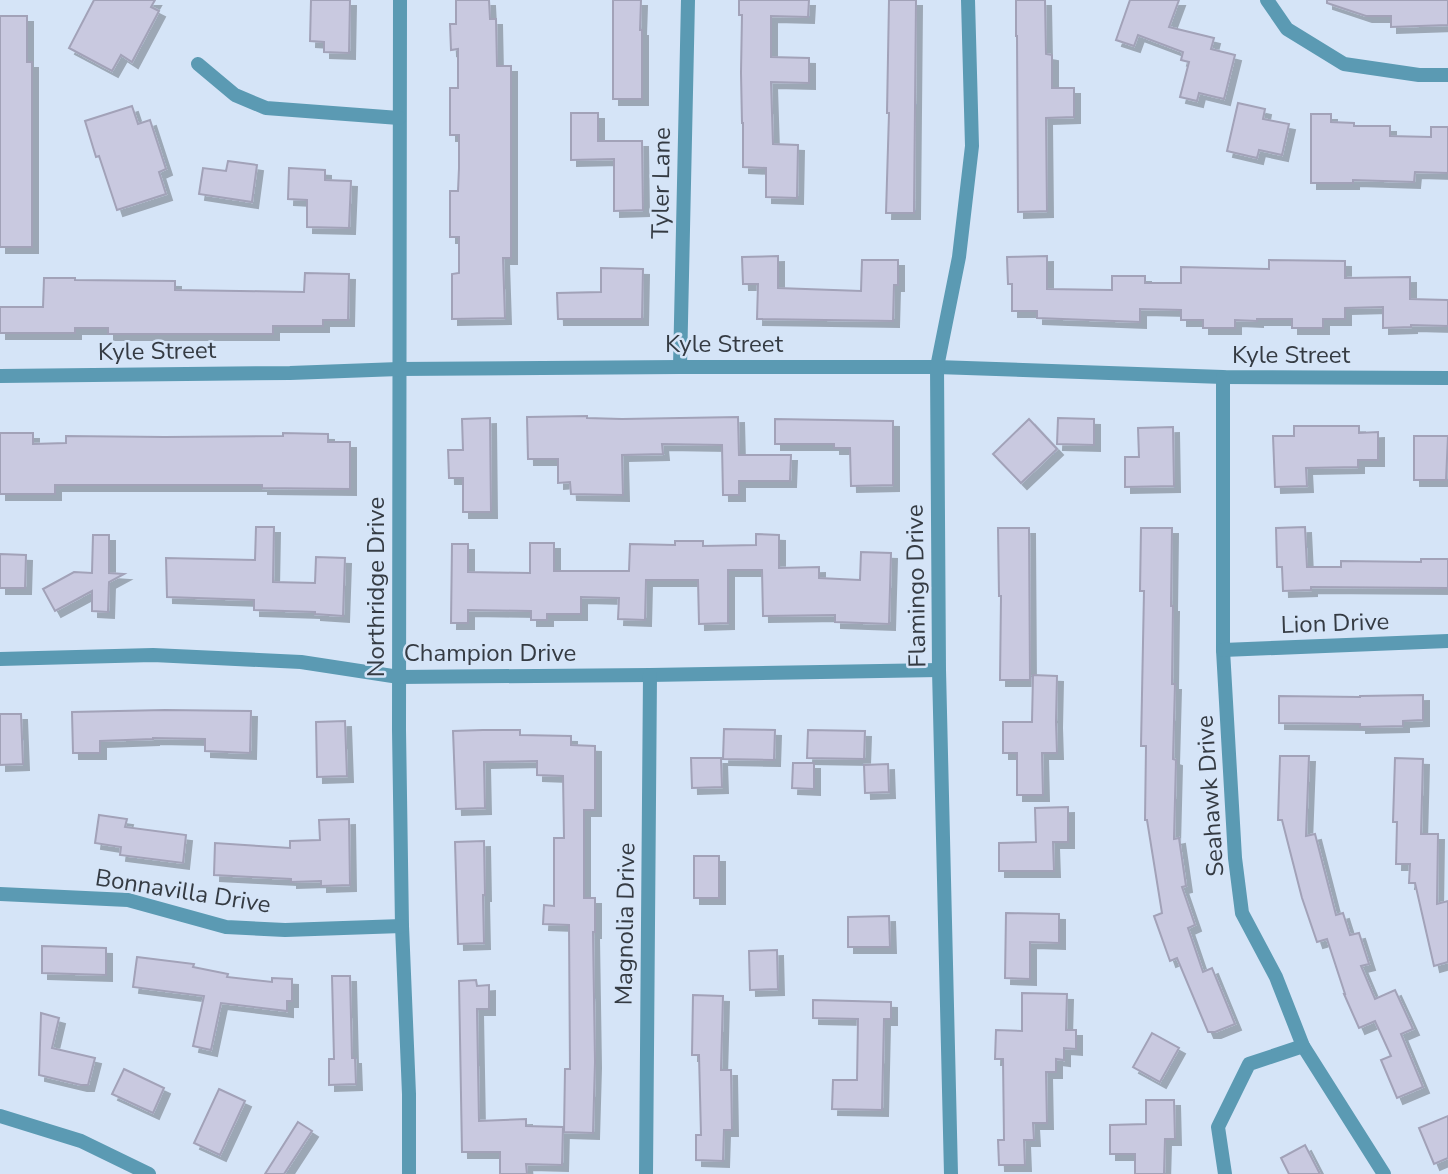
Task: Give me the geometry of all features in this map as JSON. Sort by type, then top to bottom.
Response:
[{"type":"street","name":"Northridge Drive","points":[[400,0],[399,677],[409,1174]]},
{"type":"street","name":"Tyler Lane","points":[[680,367],[688,0]]},
{"type":"street","name":"Flamingo Drive","points":[[951,1174],[939,670],[937,367],[959,257],[972,146],[968,0]]},
{"type":"street","points":[[1267,0],[1287,29],[1343,64],[1419,75],[1448,75]]},
{"type":"street","points":[[198,64],[236,95],[266,108],[399,118]]},
{"type":"street","name":"Kyle Street","points":[[0,376],[399,369],[937,367],[1223,377],[1448,378]]},
{"type":"street","name":"Seahawk Drive","points":[[1223,377],[1223,650],[1235,858],[1242,913],[1276,977],[1303,1046],[1384,1174]]},
{"type":"street","name":"Lion Drive","points":[[1223,650],[1448,641]]},
{"type":"street","name":"Champion Drive","points":[[0,659],[153,655],[288,661],[399,677],[939,670]]},
{"type":"street","name":"Magnolia Drive","points":[[646,1174],[650,675]]},
{"type":"street","name":"Bonnavilla Drive","points":[[0,894],[128,900],[226,927],[285,930],[402,926]]},
{"type":"street","points":[[1225,1174],[1218,1127],[1249,1064],[1303,1046]]},
{"type":"street","points":[[0,1116],[81,1141],[149,1174]]},
{"type":"building","points":[[94,0],[155,0],[151,7],[159,11],[132,62],[121,55],[112,71],[69,48]]},
{"type":"building","points":[[311,0],[350,0],[349,53],[324,52],[324,42],[310,41]]},
{"type":"building","points":[[456,0],[489,0],[490,19],[496,19],[497,66],[511,66],[511,258],[503,258],[505,318],[452,319],[452,274],[459,273],[459,237],[450,237],[450,191],[458,191],[459,168],[459,135],[450,135],[450,88],[458,88],[458,49],[451,50],[450,24],[456,24]]},
{"type":"building","points":[[613,0],[641,0],[642,99],[613,99]]},
{"type":"building","points":[[739,0],[809,0],[808,17],[771,16],[771,57],[809,58],[809,83],[771,82],[773,144],[798,145],[797,198],[766,197],[766,168],[743,167],[742,15],[739,15]]},
{"type":"building","points":[[889,0],[916,0],[914,213],[886,213]]},
{"type":"building","points":[[1016,0],[1045,0],[1046,54],[1052,55],[1052,88],[1074,88],[1074,117],[1046,118],[1047,211],[1018,212]]},
{"type":"building","points":[[1130,0],[1179,0],[1169,27],[1214,38],[1211,49],[1235,55],[1224,99],[1199,93],[1197,101],[1180,97],[1189,62],[1181,60],[1183,52],[1138,35],[1134,46],[1116,40]]},
{"type":"building","points":[[1327,0],[1448,0],[1448,25],[1391,27],[1391,16],[1366,16],[1327,3]]},
{"type":"building","points":[[0,16],[27,16],[27,62],[32,62],[32,247],[0,247]]},
{"type":"building","points":[[1238,103],[1265,109],[1263,119],[1289,124],[1282,155],[1259,150],[1257,158],[1227,151]]},
{"type":"building","points":[[132,106],[138,124],[150,120],[166,169],[159,172],[166,194],[117,210],[85,121]]},
{"type":"building","points":[[571,113],[598,113],[598,141],[642,141],[643,210],[614,211],[614,159],[571,160]]},
{"type":"building","points":[[1311,114],[1331,114],[1331,122],[1354,123],[1354,126],[1390,126],[1390,136],[1431,137],[1431,127],[1448,127],[1448,173],[1415,172],[1414,182],[1353,180],[1353,183],[1311,183]]},
{"type":"building","points":[[228,161],[257,165],[252,202],[199,194],[203,168],[226,171]]},
{"type":"building","points":[[289,168],[325,170],[325,180],[351,181],[349,228],[307,227],[307,200],[288,199]]},
{"type":"building","points":[[778,256],[778,288],[861,291],[862,260],[898,260],[893,321],[757,319],[758,284],[743,284],[742,257]]},
{"type":"building","points":[[1047,256],[1047,289],[1112,290],[1112,276],[1145,276],[1145,283],[1181,283],[1181,267],[1269,269],[1269,260],[1345,261],[1345,278],[1410,277],[1410,299],[1448,300],[1448,326],[1411,325],[1383,328],[1383,307],[1345,308],[1345,319],[1323,319],[1323,328],[1292,328],[1292,319],[1257,319],[1235,320],[1235,328],[1203,328],[1203,320],[1181,320],[1181,310],[1140,309],[1140,322],[1037,318],[1037,311],[1012,311],[1012,284],[1008,284],[1007,257]]},
{"type":"building","points":[[601,268],[643,269],[642,319],[558,319],[557,293],[601,292]]},
{"type":"building","points":[[305,273],[349,274],[348,320],[323,320],[323,326],[273,326],[273,334],[108,334],[108,328],[75,328],[75,333],[0,333],[0,307],[43,307],[44,278],[175,281],[175,290],[304,292]]},
{"type":"building","points":[[587,416],[622,419],[738,417],[739,455],[791,455],[790,481],[739,481],[739,495],[723,495],[722,445],[662,444],[663,454],[622,455],[623,495],[571,494],[570,482],[558,483],[558,459],[528,459],[527,417]]},
{"type":"building","points":[[490,418],[491,512],[463,512],[463,478],[449,478],[448,450],[463,450],[462,419]]},
{"type":"building","points":[[1058,418],[1094,419],[1094,445],[1057,444]]},
{"type":"building","points":[[775,419],[893,421],[893,485],[851,486],[850,448],[834,448],[834,444],[775,444]]},
{"type":"building","points":[[1029,419],[1057,449],[1021,483],[993,454]]},
{"type":"building","points":[[1294,426],[1359,426],[1359,433],[1378,432],[1378,460],[1358,460],[1358,467],[1306,468],[1307,486],[1275,487],[1273,436],[1294,436]]},
{"type":"building","points":[[1173,427],[1174,486],[1125,487],[1125,457],[1139,457],[1138,428]]},
{"type":"building","points":[[0,433],[33,433],[33,444],[66,443],[66,436],[328,434],[328,442],[350,442],[350,489],[262,488],[262,485],[55,485],[55,494],[0,494]]},
{"type":"building","points":[[1414,436],[1448,436],[1446,480],[1414,480]]},
{"type":"building","points":[[256,527],[274,527],[273,582],[315,583],[316,557],[345,558],[343,616],[315,612],[254,610],[254,600],[167,597],[166,558],[255,560]]},
{"type":"building","points":[[1305,527],[1307,567],[1341,567],[1341,561],[1421,562],[1421,559],[1448,559],[1448,588],[1311,587],[1311,590],[1283,591],[1282,567],[1277,567],[1276,528]]},
{"type":"building","points":[[998,528],[1029,528],[1030,680],[1000,680],[1001,596]]},
{"type":"building","points":[[1141,528],[1172,528],[1172,684],[1175,684],[1173,759],[1176,760],[1174,839],[1179,838],[1186,886],[1182,887],[1195,925],[1188,928],[1203,972],[1212,968],[1235,1024],[1215,1032],[1208,1032],[1177,958],[1170,961],[1154,916],[1162,913],[1145,820],[1146,746],[1141,746],[1144,591],[1140,591]]},
{"type":"building","points":[[756,534],[779,535],[779,568],[819,567],[819,578],[860,580],[861,552],[891,553],[889,624],[835,622],[835,615],[763,616],[762,570],[728,570],[728,623],[699,624],[698,580],[646,580],[645,620],[618,619],[619,598],[581,597],[581,614],[547,614],[547,620],[531,620],[531,611],[468,610],[468,623],[451,623],[452,544],[468,544],[468,572],[530,573],[530,543],[554,543],[554,571],[629,571],[630,544],[675,545],[675,541],[703,541],[703,546],[756,545]]},
{"type":"building","points":[[93,535],[109,535],[109,573],[124,574],[109,582],[108,612],[92,611],[92,591],[55,611],[43,589],[74,572],[92,573]]},
{"type":"building","points":[[0,554],[26,555],[25,588],[0,588]]},
{"type":"building","points":[[1033,675],[1057,676],[1057,753],[1042,753],[1043,795],[1017,795],[1017,753],[1003,753],[1003,722],[1032,722]]},
{"type":"building","points":[[1423,695],[1423,720],[1403,721],[1403,726],[1279,723],[1279,696]]},
{"type":"building","points":[[251,711],[250,753],[205,751],[205,739],[153,738],[100,741],[100,753],[73,753],[72,712]]},
{"type":"building","points":[[0,714],[21,714],[23,764],[0,765]]},
{"type":"building","points":[[345,721],[347,776],[317,777],[316,722]]},
{"type":"building","points":[[724,729],[775,730],[774,760],[723,759]]},
{"type":"building","points":[[520,730],[520,735],[571,736],[571,745],[595,746],[595,810],[584,810],[584,898],[595,898],[593,1133],[564,1132],[565,1069],[570,1069],[569,925],[543,924],[544,905],[554,906],[554,838],[564,838],[563,776],[537,775],[537,761],[484,762],[485,808],[456,809],[453,731]]},
{"type":"building","points":[[808,730],[865,731],[864,759],[807,758]]},
{"type":"building","points":[[1280,756],[1309,756],[1306,836],[1315,834],[1336,915],[1343,913],[1350,935],[1359,933],[1369,964],[1361,966],[1375,999],[1395,990],[1413,1029],[1401,1034],[1423,1087],[1397,1098],[1381,1060],[1391,1056],[1375,1021],[1359,1028],[1344,994],[1327,939],[1317,942],[1302,898],[1282,820],[1278,820]]},
{"type":"building","points":[[691,758],[721,758],[722,787],[692,788]]},
{"type":"building","points":[[1395,758],[1423,759],[1421,834],[1438,834],[1437,904],[1448,901],[1448,962],[1434,966],[1415,883],[1409,883],[1410,864],[1396,864],[1397,822],[1393,822]]},
{"type":"building","points":[[793,763],[814,763],[814,789],[792,788]]},
{"type":"building","points":[[888,764],[889,792],[865,793],[864,765]]},
{"type":"building","points":[[1068,807],[1068,842],[1053,842],[1054,871],[999,871],[999,843],[1036,842],[1035,808]]},
{"type":"building","points":[[99,815],[127,819],[125,827],[186,835],[183,863],[120,855],[121,847],[95,843]]},
{"type":"building","points":[[349,819],[350,885],[321,886],[321,881],[291,882],[291,879],[214,875],[215,843],[290,848],[290,841],[320,840],[319,820]]},
{"type":"building","points":[[484,841],[484,943],[458,944],[455,842]]},
{"type":"building","points":[[694,856],[719,856],[719,898],[694,898]]},
{"type":"building","points":[[1006,913],[1059,914],[1059,943],[1030,942],[1030,979],[1005,978]]},
{"type":"building","points":[[889,916],[890,947],[848,947],[848,917]]},
{"type":"building","points":[[42,946],[106,948],[106,975],[42,973]]},
{"type":"building","points":[[777,950],[778,989],[750,990],[749,951]]},
{"type":"building","points":[[137,957],[194,964],[193,967],[228,974],[227,977],[272,982],[272,978],[292,979],[292,1001],[287,1001],[287,1011],[221,1003],[211,1050],[193,1046],[204,996],[133,987]]},
{"type":"building","points":[[332,976],[350,976],[352,1058],[355,1058],[356,1084],[329,1085],[329,1059],[334,1059]]},
{"type":"building","points":[[476,980],[477,986],[489,985],[489,1009],[477,1009],[479,1121],[526,1119],[526,1126],[563,1127],[562,1165],[526,1164],[527,1174],[500,1174],[500,1152],[462,1152],[459,981]]},
{"type":"building","points":[[1022,993],[1067,994],[1066,1030],[1076,1030],[1076,1049],[1064,1048],[1064,1060],[1056,1059],[1056,1072],[1046,1072],[1047,1123],[1033,1123],[1034,1140],[1024,1140],[1025,1165],[999,1165],[998,1140],[1004,1140],[1003,1059],[995,1059],[996,1030],[1022,1031]]},
{"type":"building","points":[[693,995],[723,996],[721,1070],[731,1070],[732,1130],[724,1130],[723,1161],[696,1160],[696,1135],[701,1135],[699,1055],[692,1055]]},
{"type":"building","points":[[813,1000],[891,1002],[891,1019],[884,1019],[882,1110],[832,1109],[833,1080],[857,1080],[858,1019],[813,1018]]},
{"type":"building","points":[[41,1013],[59,1018],[52,1048],[95,1058],[88,1085],[39,1075]]},
{"type":"building","points":[[1152,1033],[1179,1048],[1160,1082],[1133,1067]]},
{"type":"building","points":[[124,1069],[164,1088],[153,1113],[112,1094]]},
{"type":"building","points":[[219,1089],[245,1101],[220,1155],[194,1143]]},
{"type":"building","points":[[1146,1100],[1174,1100],[1175,1139],[1165,1139],[1164,1174],[1135,1174],[1135,1154],[1110,1154],[1110,1125],[1146,1124]]},
{"type":"building","points":[[1448,1116],[1448,1158],[1434,1164],[1419,1128]]},
{"type":"building","points":[[298,1122],[312,1131],[284,1174],[265,1174]]},
{"type":"building","points":[[1305,1145],[1320,1174],[1289,1174],[1281,1158]]}]
